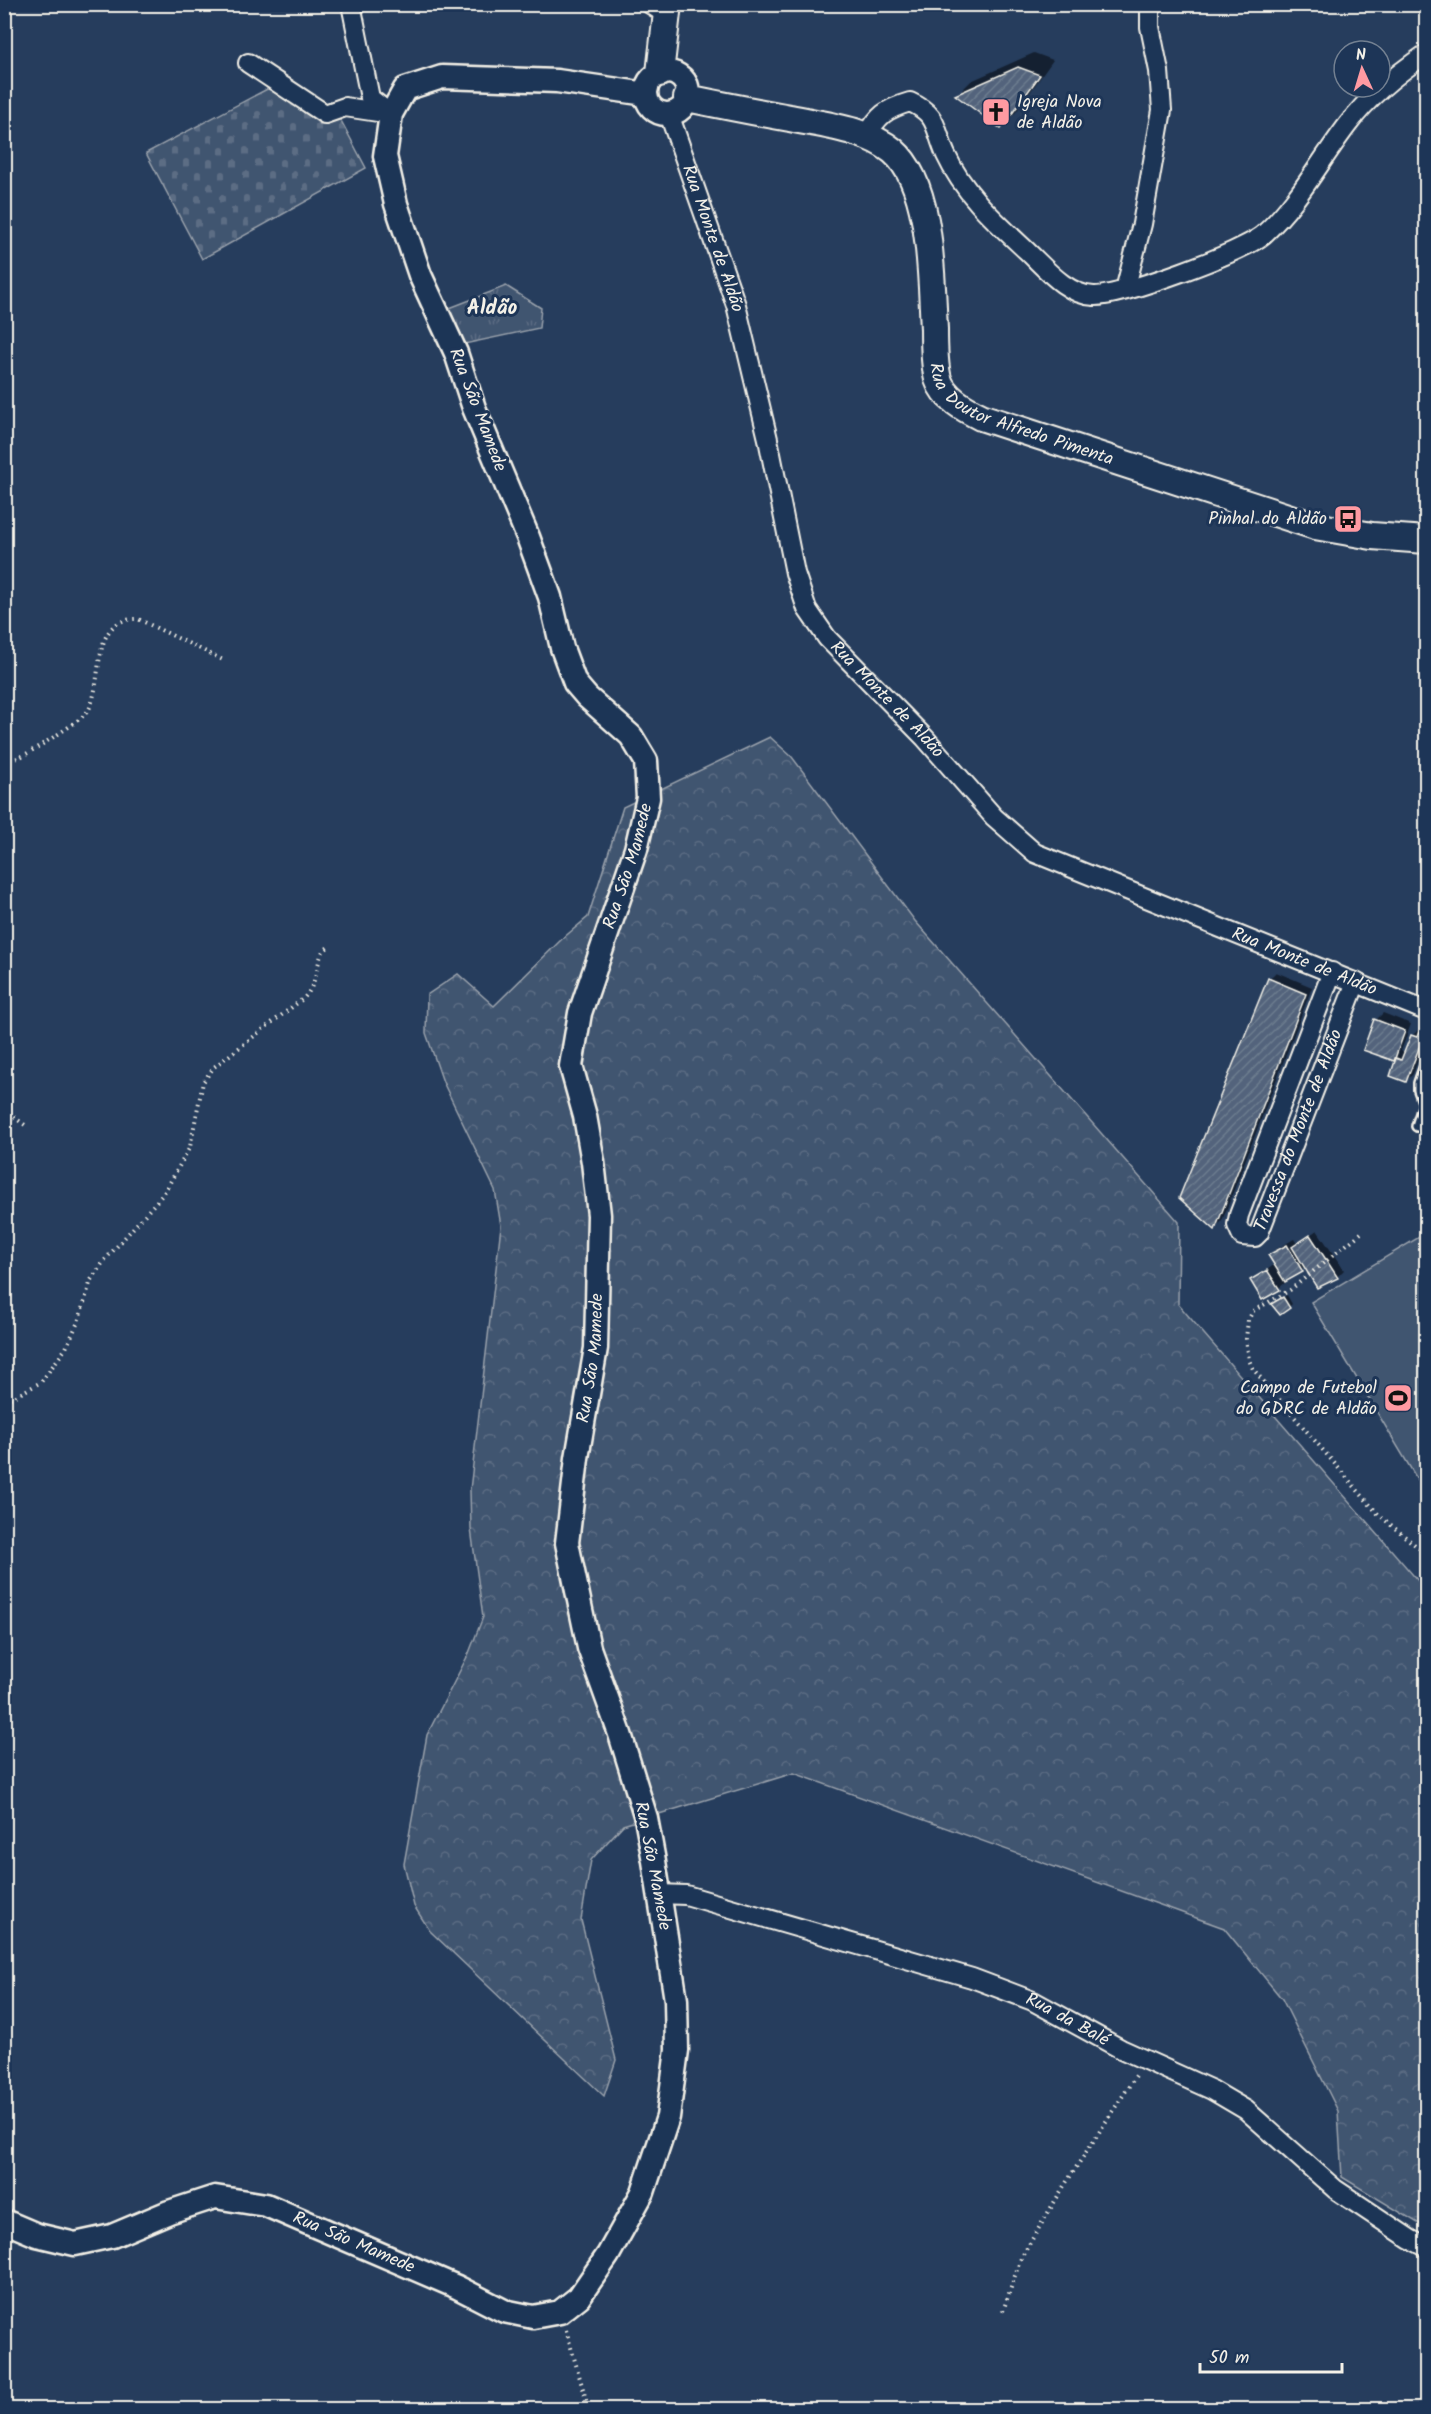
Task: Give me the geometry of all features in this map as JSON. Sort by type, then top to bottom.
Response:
[{"type":"main road","points":[[660,74],[661,8]]},
{"type":"main road","name":"Rua Doutor Alfredo Pimenta","points":[[678,106],[836,128],[866,137],[892,151],[906,164],[917,186],[924,215],[931,272],[934,346],[939,380],[958,405],[981,417],[1316,526],[1372,536],[1426,540]]},
{"type":"street","points":[[351,4],[370,98],[391,114]]},
{"type":"street","points":[[1125,290],[1142,224],[1162,110],[1159,71],[1150,27],[1150,4]]},
{"type":"street","points":[[866,137],[876,120],[892,107],[910,102],[924,108],[932,115],[939,141],[966,189],[989,216],[1057,279],[1077,292],[1094,296],[1125,290],[1187,270],[1247,245],[1262,236],[1278,220],[1371,97],[1426,54]]},
{"type":"street","points":[[248,63],[325,114],[345,107],[391,114]]},
{"type":"street","points":[[671,73],[681,78],[686,87],[678,106],[662,114],[651,107],[646,94],[651,79],[660,74],[671,73]]},
{"type":"street","name":"Rua São Mamede","points":[[4,2222],[38,2235],[75,2244],[112,2236],[169,2212],[215,2197],[266,2205],[446,2282],[504,2311],[533,2317],[560,2312],[579,2297],[609,2255],[643,2192],[668,2117],[677,2050],[676,2000],[660,1894],[646,1818],[620,1734],[589,1648],[567,1543],[577,1458],[596,1348],[599,1215],[589,1139],[571,1066],[580,1013],[636,849],[648,798],[646,761],[631,736],[575,683],[562,648],[543,577],[474,408],[456,353],[420,274],[396,204],[385,156],[391,114],[405,89],[442,76],[557,81],[646,94]]},
{"type":"street","name":"Rua Monte de Aldão","points":[[678,106],[736,305],[768,439],[795,573],[807,609],[827,638],[925,738],[994,817],[1035,853],[1426,1011]]},
{"type":"street","name":"Travessa do Monte de Aldão","points":[[1332,972],[1239,1215],[1237,1225],[1242,1236],[1255,1237],[1259,1233],[1356,982]]},
{"type":"street","name":"Rua da Balé","points":[[660,1894],[686,1895],[972,1978],[1033,2001],[1145,2061],[1212,2090],[1246,2110],[1335,2189],[1410,2239],[1426,2247]]},
{"type":"lane","points":[[1417,1126],[1425,1105],[1419,1090],[1419,1083],[1426,1063]]},
{"type":"path","points":[[4,760],[16,759],[34,749],[87,713],[93,697],[103,643],[111,628],[126,618],[138,619],[225,661]]},
{"type":"path","points":[[4,1399],[14,1397],[41,1382],[66,1347],[78,1322],[91,1280],[104,1261],[164,1193],[190,1147],[203,1082],[214,1067],[304,998],[312,989],[323,951],[330,946]]},
{"type":"path","points":[[4,1110],[25,1125]]},
{"type":"path","points":[[1361,1233],[1290,1290],[1253,1311],[1246,1329],[1247,1351],[1253,1369],[1379,1515],[1426,1554]]},
{"type":"path","points":[[1003,2311],[1021,2258],[1064,2186],[1145,2061]]},
{"type":"path","points":[[560,2312],[589,2409]]},
{"type":"green space","points":[[273,86],[320,124],[338,115],[366,168],[202,259],[146,153]]},
{"type":"green space","points":[[506,286],[541,308],[539,328],[460,345],[447,309]]},
{"type":"green space","points":[[770,737],[792,757],[915,921],[1179,1222],[1178,1304],[1426,1590],[1426,2228],[1342,2177],[1338,2111],[1282,1999],[1224,1928],[794,1773],[623,1825],[591,1860],[581,1920],[616,2060],[604,2096],[430,1931],[414,1906],[404,1864],[427,1735],[469,1653],[483,1617],[471,1529],[470,1490],[501,1226],[495,1190],[443,1082],[426,1033],[427,995],[458,974],[494,1006],[562,939],[588,917],[623,807]]},
{"type":"green space","name":"Campo de Futebol do GDRC de Aldão","points":[[1426,1233],[1426,1494],[1311,1302]]},
{"type":"building","name":"Igreja Nova de Aldão","points":[[1018,67],[1040,75],[1001,129],[955,95]]},
{"type":"building","points":[[1268,978],[1306,994],[1215,1230],[1179,1198]]},
{"type":"building","points":[[1374,1019],[1405,1031],[1394,1061],[1363,1050]]},
{"type":"building","points":[[1421,1026],[1426,1030],[1406,1082],[1390,1076],[1396,1058],[1401,1060],[1411,1035],[1417,1037]]},
{"type":"building","points":[[1310,1235],[1338,1278],[1317,1288],[1292,1247]]},
{"type":"building","points":[[1287,1245],[1303,1272],[1285,1282],[1268,1255]]},
{"type":"building","points":[[1267,1270],[1280,1290],[1262,1300],[1250,1280]]},
{"type":"building","points":[[1283,1297],[1290,1308],[1280,1315],[1271,1304]]},
{"type":"place","name":"Igreja Nova de Aldão","points":[[996,112]]},
{"type":"place","name":"Pinhal do Aldão","points":[[1348,519]]},
{"type":"place","name":"Campo de Futebol do GDRC de Aldão","points":[[1398,1398]]},
{"type":"district","name":"Aldão","points":[[492,308]]}]
